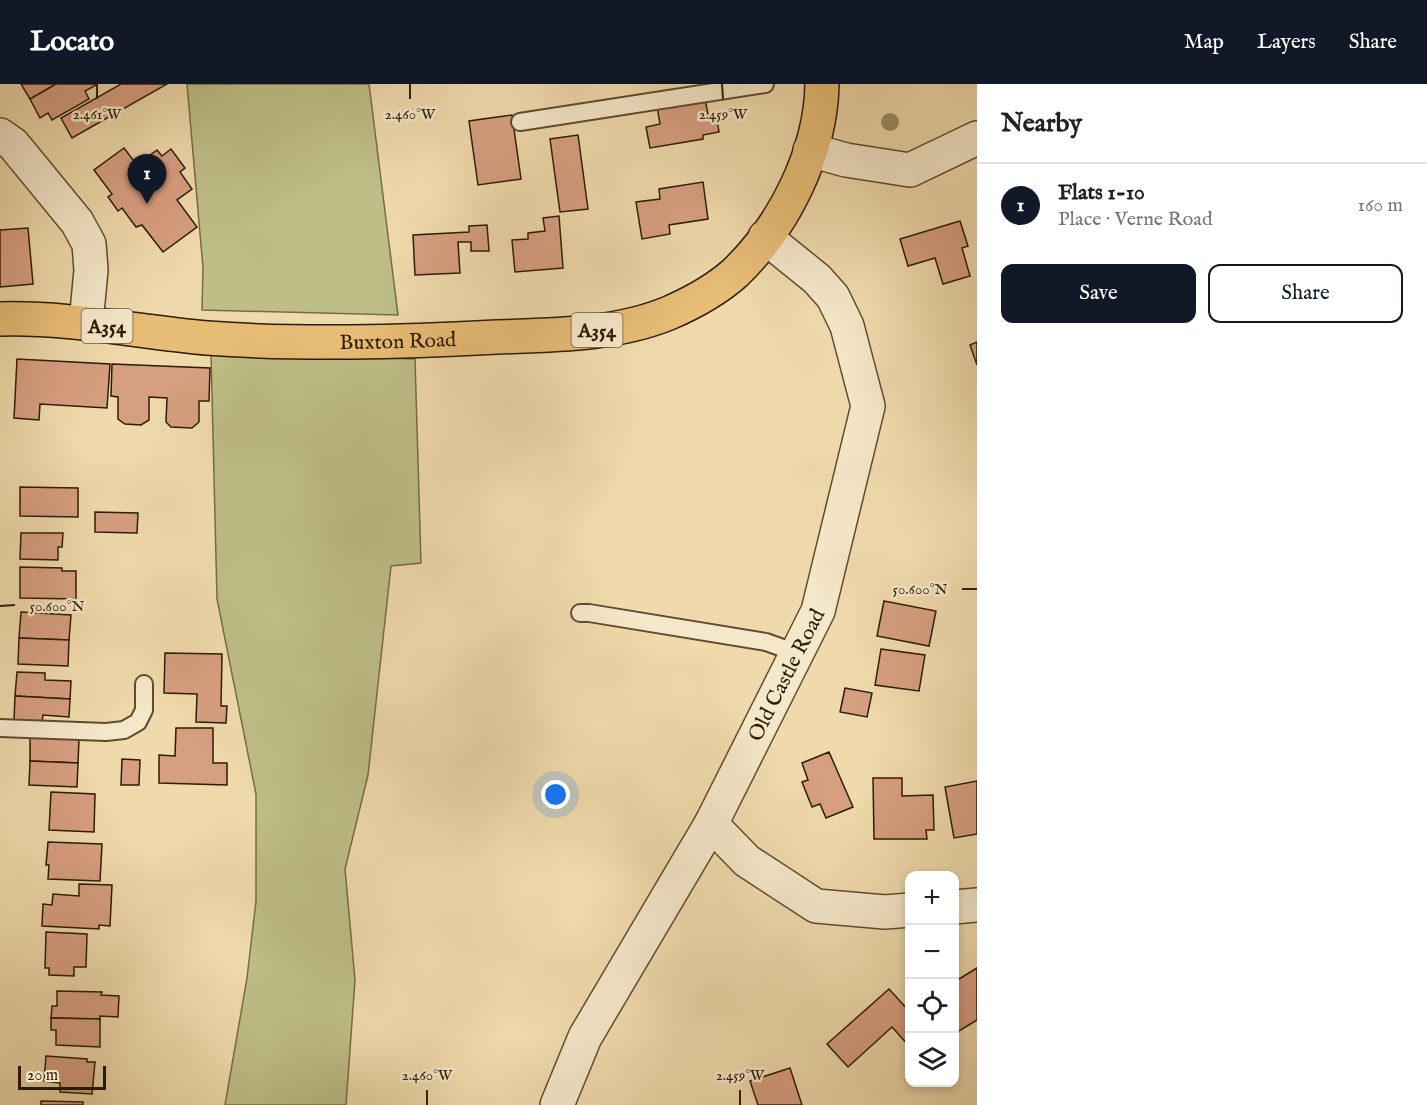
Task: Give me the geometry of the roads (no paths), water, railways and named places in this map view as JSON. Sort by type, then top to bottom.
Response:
[{"type":"highway","name":"A354","points":[[765,237],[792,198],[810,150],[820,112],[822,84]]},
{"type":"highway","name":"Buxton Road","points":[[0,319],[86,322],[158,333],[213,338],[399,342],[568,333],[640,322],[689,304],[735,272],[765,237]]},
{"type":"street","points":[[0,135],[13,144],[77,222],[89,244],[91,270],[86,322]]},
{"type":"street","points":[[810,150],[846,160],[910,170],[977,138]]},
{"type":"street","name":"Old Castle Road","points":[[564,1102],[585,1037],[711,824],[818,611],[868,406],[848,326],[833,297],[817,279],[765,237]]},
{"type":"street","points":[[711,824],[747,861],[816,906],[885,912],[905,910]]},
{"type":"street","points":[[959,907],[977,905]]},
{"type":"lane","points":[[520,122],[765,84]]},
{"type":"lane","points":[[580,613],[766,642],[796,653]]},
{"type":"lane","points":[[0,728],[106,732],[124,730],[138,722],[144,710],[144,684]]},
{"type":"place","name":"Flats 1-10","points":[[147,204]]}]
